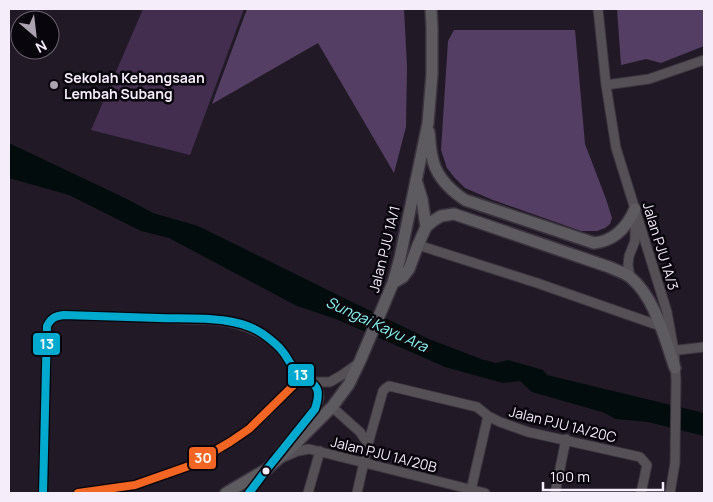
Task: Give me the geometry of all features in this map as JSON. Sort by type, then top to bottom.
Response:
[{"type":"main road","name":"Jalan PJU 1A/1","points":[[226,493],[267,469],[332,407],[349,384],[360,361],[392,285],[400,258],[428,124],[432,74],[431,9]]},
{"type":"main road","points":[[428,124],[434,166],[444,182],[465,200],[594,243],[602,242],[616,235],[625,227],[635,209]]},
{"type":"main road","points":[[416,178],[422,199],[426,227]]},
{"type":"main road","points":[[392,285],[403,277],[409,269],[426,227],[433,220],[441,216],[454,214],[609,267],[630,276],[654,308],[672,351],[676,374]]},
{"type":"street","name":"Jalan PJU 1A/3","points":[[598,9],[606,86],[616,148],[667,312],[672,351]]},
{"type":"street","points":[[606,86],[648,79],[704,60]]},
{"type":"street","points":[[630,276],[628,265],[629,256],[635,241],[635,209]]},
{"type":"street","points":[[418,245],[660,326]]},
{"type":"street","points":[[43,493],[47,326],[50,320],[56,316],[64,315],[227,321],[254,329],[264,334],[276,344],[292,366],[312,382],[319,397],[315,409],[249,493]]},
{"type":"street","points":[[672,351],[704,347]]},
{"type":"street","points":[[312,382],[330,382],[360,361]]},
{"type":"street","points":[[670,493],[675,463],[676,374]]},
{"type":"street","points":[[78,493],[136,485],[189,466],[249,429],[303,376]]},
{"type":"street","name":"Jalan PJU 1A/20C","points":[[368,444],[383,391],[389,386],[477,407],[488,416],[500,422],[528,432],[640,457],[647,465],[641,493]]},
{"type":"street","points":[[332,407],[360,432],[368,444],[357,493]]},
{"type":"street","points":[[471,490],[488,416]]},
{"type":"street","points":[[555,493],[566,439]]},
{"type":"street","name":"Jalan PJU 1A/20B","points":[[278,460],[309,448],[485,493]]},
{"type":"street","points":[[308,493],[320,451]]},
{"type":"shaded area","points":[[143,9],[244,9],[190,155],[91,130]]},
{"type":"shaded area","points":[[247,9],[404,9],[407,66],[406,127],[394,173],[318,43],[212,104]]},
{"type":"shaded area","points":[[617,9],[704,9],[704,46],[661,63],[646,59],[621,65]]},
{"type":"shaded area","points":[[454,30],[575,30],[585,144],[612,218],[610,224],[605,228],[597,231],[581,231],[493,200],[465,188],[447,168],[441,150],[448,41]]},
{"type":"water","name":"Sungai Kayu Ara","points":[[9,143],[153,213],[198,226],[429,339],[481,359],[496,363],[508,360],[543,370],[547,375],[704,413],[704,436],[648,422],[616,419],[602,412],[532,392],[520,381],[503,383],[445,367],[336,319],[297,306],[169,238],[141,231],[69,195],[9,178]]},
{"type":"transit line","name":"13","points":[[43,493],[47,326],[54,318],[64,315],[213,319],[252,328],[276,345],[285,354],[294,368],[317,389],[317,400],[315,409],[249,493]]},
{"type":"transit line","name":"30","points":[[78,493],[135,485],[189,466],[249,429],[303,376]]},
{"type":"place","name":"Sekolah Kebangsaan Lembah Subang","points":[[54,85]]}]
